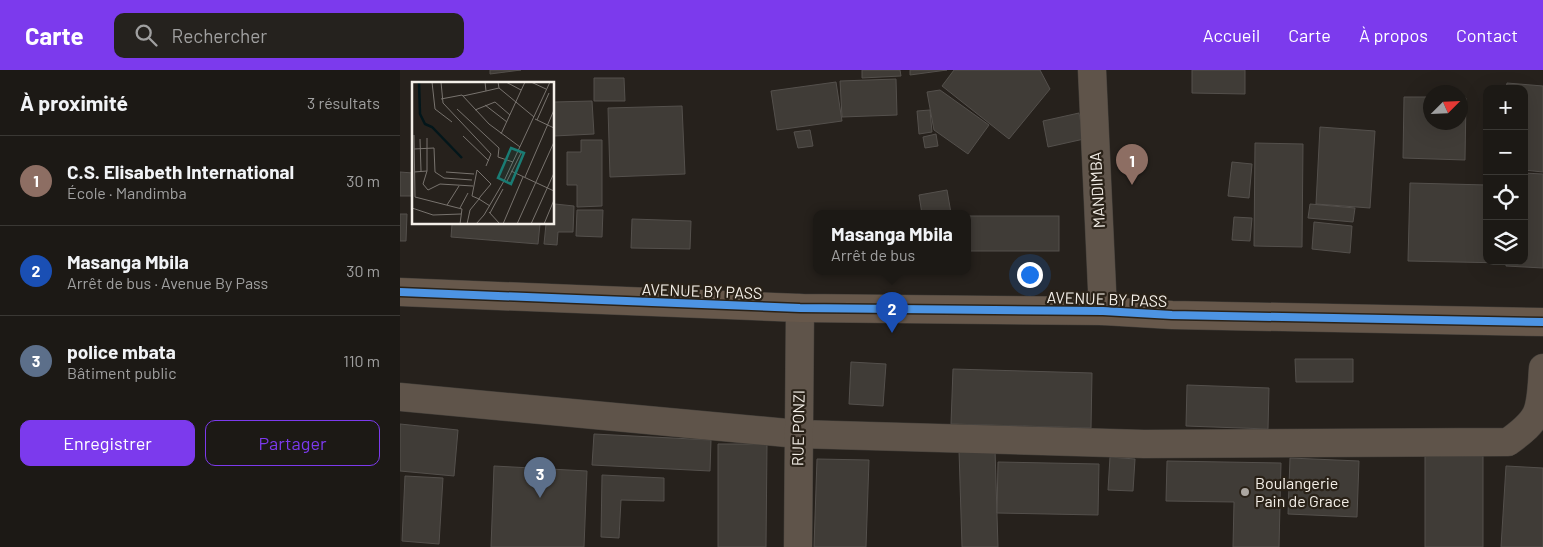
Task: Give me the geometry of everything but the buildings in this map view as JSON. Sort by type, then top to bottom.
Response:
[{"type":"highway","name":"AVENUE BY PASS","points":[[400,292],[800,308],[1103,311],[1172,315],[1543,322]]},
{"type":"street","name":"MANDIMBA","points":[[1092,70],[1103,311]]},
{"type":"street","name":"RUE PONZI","points":[[798,547],[800,308]]},
{"type":"street","points":[[400,397],[798,434],[1144,444],[1508,442],[1529,428],[1540,412],[1543,368]]},
{"type":"cycle path","points":[[400,292],[800,308],[1103,311],[1172,315],[1543,322]]},
{"type":"place","name":"C.S. Elisabeth International","points":[[1132,185]]},
{"type":"place","name":"Masanga Mbila","points":[[892,333]]},
{"type":"place","name":"Boulangerie Pain de Grace","points":[[1245,492]]},
{"type":"place","name":"police mbata","points":[[540,498]]}]
